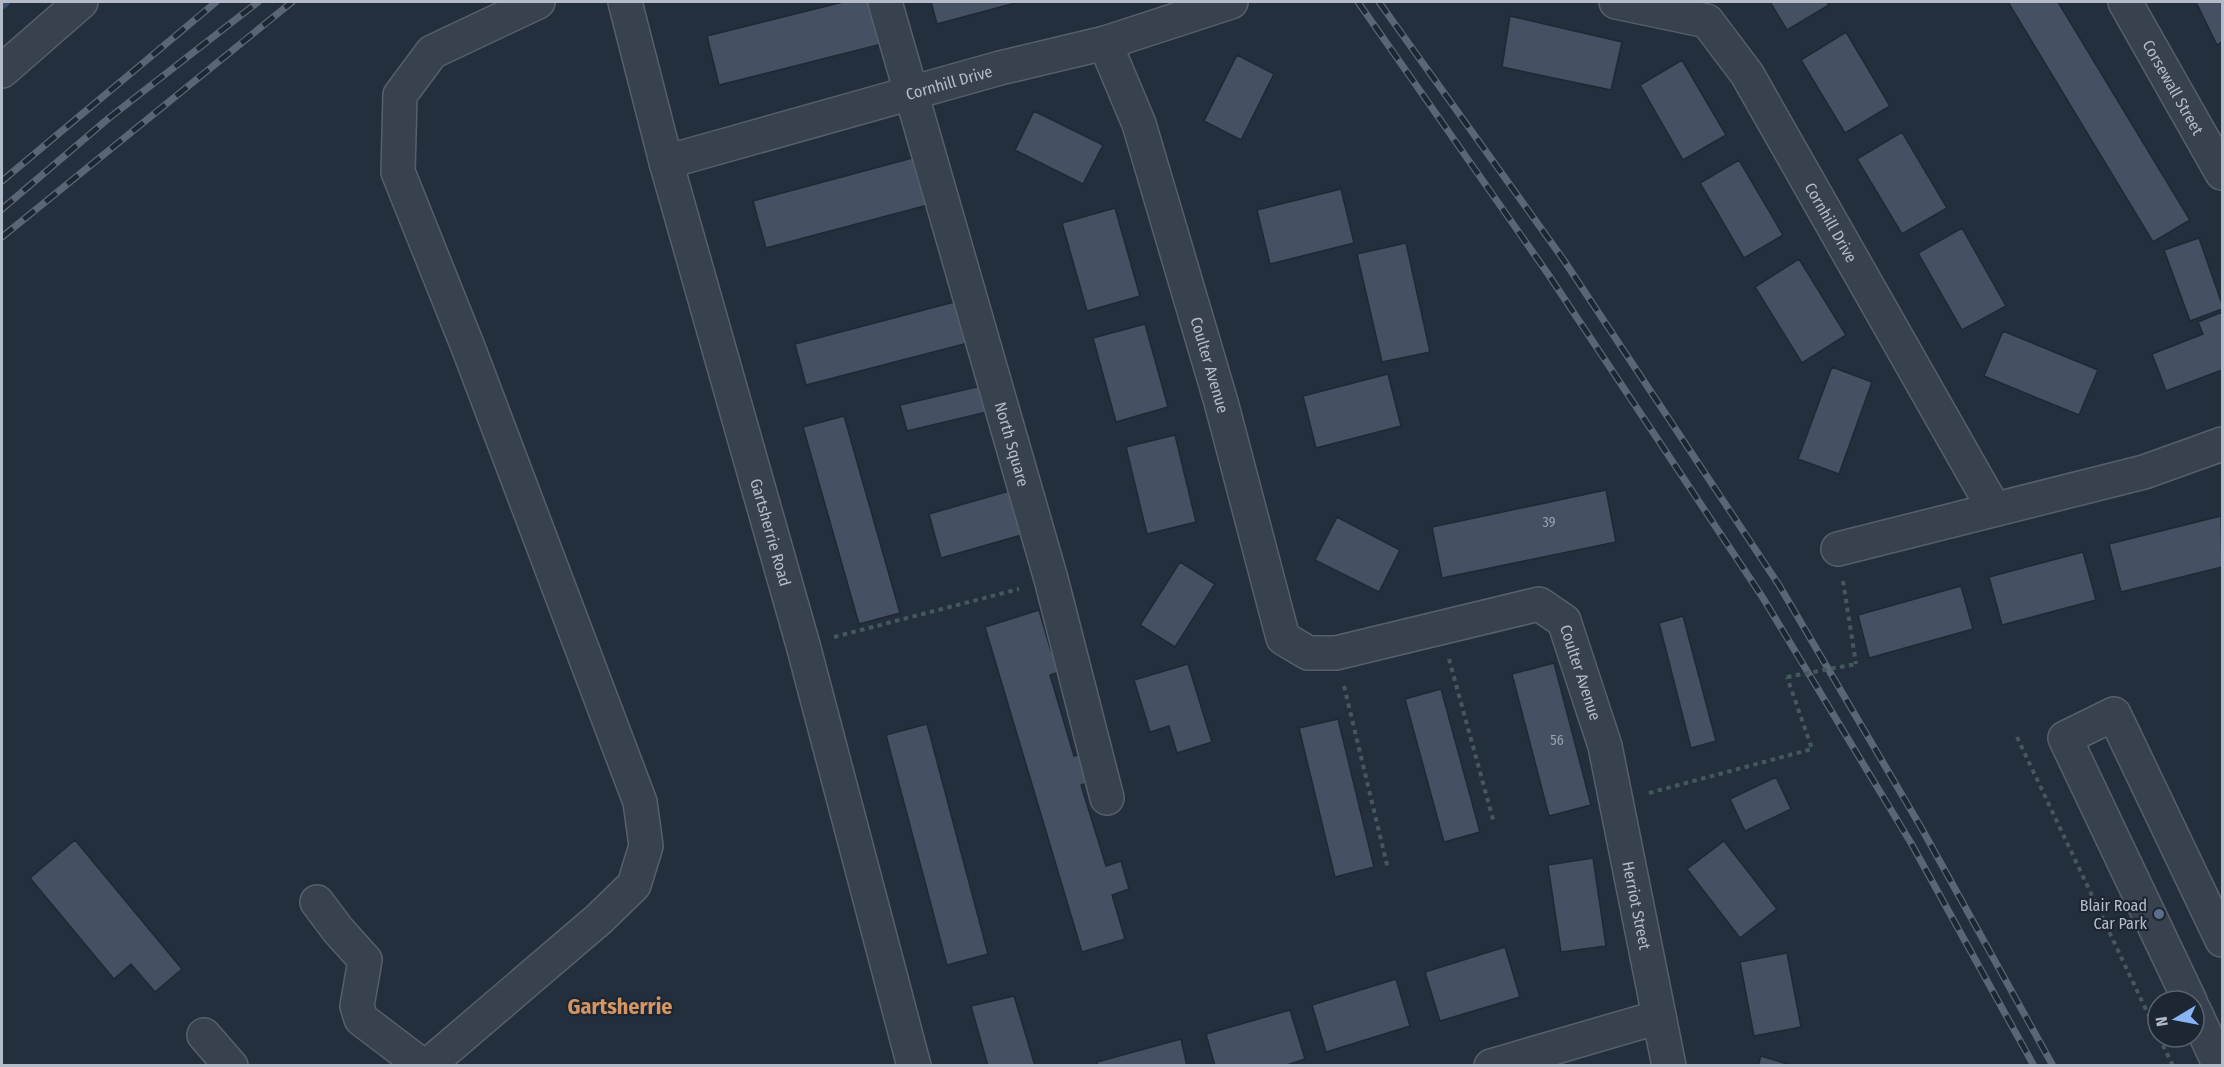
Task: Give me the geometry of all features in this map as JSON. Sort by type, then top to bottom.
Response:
[{"type":"street","points":[[2,71],[81,2]]},
{"type":"street","points":[[427,1065],[599,920],[634,885],[646,846],[640,802],[468,347],[398,172],[400,95],[432,52],[538,2]]},
{"type":"street","name":"Gartsherrie Road","points":[[625,2],[666,162],[802,645],[914,1065]]},
{"type":"street","name":"North Square","points":[[885,2],[1051,579],[1107,798]]},
{"type":"street","name":"Cornhill Drive","points":[[666,162],[1000,68],[1105,43],[1231,2]]},
{"type":"street","name":"Cornhill Drive","points":[[1616,2],[1707,21],[1747,74],[1994,509]]},
{"type":"street","name":"Corsewall Street","points":[[2125,2],[2214,136],[2223,173]]},
{"type":"street","name":"Coulter Avenue","points":[[1105,43],[1139,124],[1221,402],[1283,638],[1308,653],[1336,653],[1539,604],[1564,621],[1605,746]]},
{"type":"street","points":[[1838,549],[2144,472],[2223,444]]},
{"type":"street","points":[[2184,989],[2065,738],[2114,714],[2223,940]]},
{"type":"street","name":"Herriot Street","points":[[1605,746],[1669,1065]]},
{"type":"street","points":[[317,902],[365,960],[357,1006],[362,1019],[423,1065]]},
{"type":"street","points":[[1491,1065],[1659,1017]]},
{"type":"street","points":[[204,1035],[231,1065]]},
{"type":"street","points":[[2206,1035],[2220,1065]]},
{"type":"path","points":[[1616,801],[1812,748],[1787,677],[1856,664],[1838,549]]},
{"type":"path","points":[[802,645],[964,604],[1051,579]]},
{"type":"path","points":[[1440,628],[1494,823]]},
{"type":"path","points":[[1336,653],[1388,869]]},
{"type":"path","points":[[2017,737],[2146,1009]]},
{"type":"path","points":[[2165,1049],[2173,1065]]},
{"type":"building","points":[[843,2],[871,2],[882,44],[719,85],[707,36]]},
{"type":"building","points":[[931,2],[1019,2],[937,24]]},
{"type":"building","points":[[1770,2],[1827,2],[1829,5],[1787,30]]},
{"type":"building","points":[[2008,2],[2058,2],[2190,220],[2153,242]]},
{"type":"building","points":[[2196,2],[2222,2],[2222,42],[2217,45]]},
{"type":"building","points":[[1510,16],[1622,42],[1611,90],[1502,67]]},
{"type":"building","points":[[1846,32],[1890,106],[1845,133],[1801,60]]},
{"type":"building","points":[[1237,55],[1274,74],[1241,140],[1204,121]]},
{"type":"building","points":[[1682,60],[1726,135],[1683,160],[1640,85]]},
{"type":"building","points":[[1034,111],[1103,145],[1083,184],[1015,150]]},
{"type":"building","points":[[1902,132],[1947,208],[1902,234],[1857,159]]},
{"type":"building","points":[[916,157],[928,205],[766,248],[753,201]]},
{"type":"building","points":[[1739,160],[1783,235],[1744,258],[1700,183]]},
{"type":"building","points":[[1341,189],[1354,243],[1270,264],[1257,210]]},
{"type":"building","points":[[1115,208],[1140,296],[1087,311],[1062,223]]},
{"type":"building","points":[[1962,228],[2006,306],[1962,330],[1918,253]]},
{"type":"building","points":[[2199,238],[2222,309],[2190,321],[2164,250]]},
{"type":"building","points":[[1406,243],[1430,352],[1382,362],[1357,254]]},
{"type":"building","points":[[1799,259],[1846,335],[1802,363],[1755,287]]},
{"type":"building","points":[[958,301],[968,343],[806,385],[795,344]]},
{"type":"building","points":[[2222,312],[2222,370],[2166,391],[2152,354],[2203,334],[2198,322]]},
{"type":"building","points":[[1145,324],[1168,407],[1116,422],[1093,338]]},
{"type":"building","points":[[2003,331],[2098,370],[2079,415],[1984,376]]},
{"type":"building","points":[[1832,367],[1872,382],[1839,474],[1798,459]]},
{"type":"building","points":[[1388,374],[1401,426],[1316,448],[1303,396]]},
{"type":"building","points":[[985,385],[991,411],[907,431],[900,405]]},
{"type":"building","points":[[844,416],[900,613],[859,624],[803,427]]},
{"type":"building","points":[[1175,435],[1196,522],[1147,534],[1126,447]]},
{"type":"building","points":[[1606,490],[1616,542],[1442,578],[1432,527]]},
{"type":"building","points":[[1009,491],[1022,535],[941,558],[929,514]]},
{"type":"building","points":[[2221,516],[2222,567],[2121,592],[2109,544]]},
{"type":"building","points":[[1337,517],[1400,550],[1379,592],[1315,560]]},
{"type":"building","points":[[2083,552],[2096,600],[2002,625],[1989,577]]},
{"type":"building","points":[[1180,562],[1215,584],[1175,647],[1140,625]]},
{"type":"building","points":[[1961,586],[1973,629],[1869,658],[1858,615]]},
{"type":"building","points":[[1039,610],[1051,651],[1062,647],[1069,669],[1050,675],[1074,756],[1089,752],[1097,780],[1081,785],[1106,866],[1121,861],[1129,889],[1112,895],[1125,939],[1082,952],[985,627]]},
{"type":"building","points":[[1683,616],[1716,741],[1691,748],[1659,623]]},
{"type":"building","points":[[1554,663],[1591,805],[1549,816],[1512,674]]},
{"type":"building","points":[[1188,664],[1212,742],[1177,753],[1169,726],[1150,732],[1134,680]]},
{"type":"building","points":[[1441,689],[1480,832],[1444,842],[1405,699]]},
{"type":"building","points":[[1338,719],[1374,867],[1335,877],[1299,728]]},
{"type":"building","points":[[927,724],[988,954],[947,965],[886,735]]},
{"type":"building","points":[[1776,777],[1791,809],[1745,831],[1730,799]]},
{"type":"building","points":[[75,840],[182,969],[155,992],[131,964],[114,979],[30,878]]},
{"type":"building","points":[[1724,841],[1777,909],[1740,938],[1687,869]]},
{"type":"building","points":[[1593,858],[1606,946],[1561,952],[1548,865]]},
{"type":"building","points":[[1505,947],[1520,997],[1440,1021],[1425,972]]},
{"type":"building","points":[[1787,953],[1801,1027],[1754,1036],[1740,962]]},
{"type":"building","points":[[1396,979],[1410,1026],[1326,1052],[1312,1005]]},
{"type":"building","points":[[1014,996],[1035,1066],[988,1066],[971,1006]]},
{"type":"building","points":[[1290,1010],[1305,1059],[1284,1066],[1215,1066],[1206,1034]]},
{"type":"building","points":[[1181,1039],[1187,1066],[1098,1066],[1097,1062]]},
{"type":"building","points":[[1761,1056],[1794,1066],[1758,1066]]},
{"type":"railway","points":[[2,181],[216,2]]},
{"type":"railway","points":[[2,209],[109,118],[258,2]]},
{"type":"railway","points":[[2,237],[292,2]]},
{"type":"railway","points":[[1358,2],[1548,274],[1763,598],[1911,843],[2034,1066]]},
{"type":"railway","points":[[1379,2],[1563,259],[1779,585],[1922,829],[2053,1066]]},
{"type":"place","name":"Blair Road Car Park","points":[[2159,914]]},
{"type":"district","name":"Gartsherrie","points":[[620,1006]]}]
